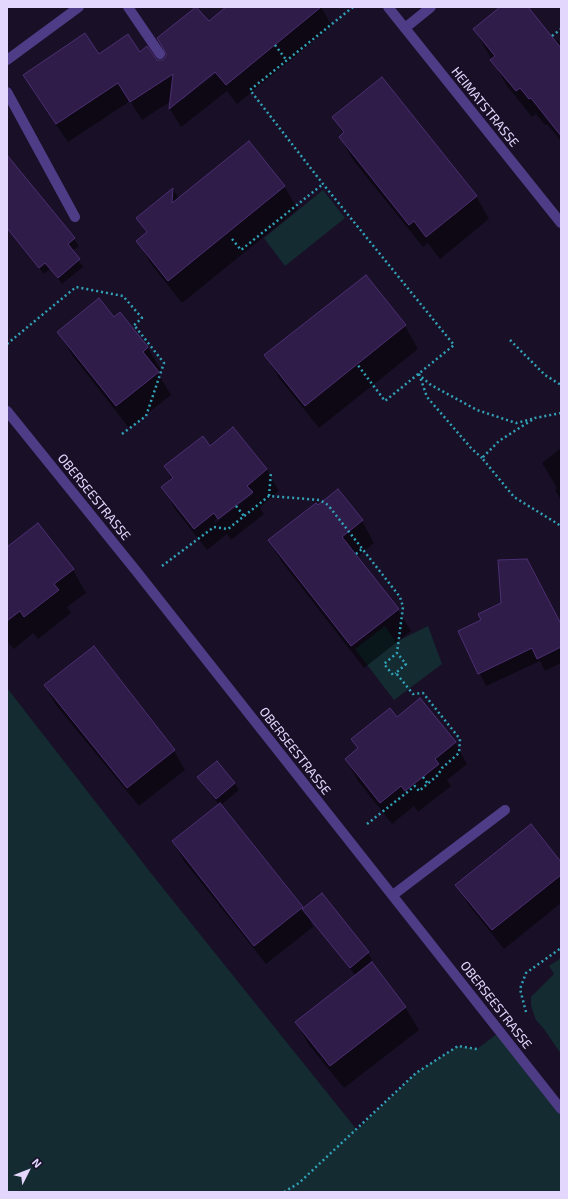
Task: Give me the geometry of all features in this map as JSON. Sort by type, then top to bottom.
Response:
[{"type":"street","points":[[7,60],[79,7]]},
{"type":"street","points":[[128,7],[160,54]]},
{"type":"street","name":"HEIMATSTRASSE","points":[[388,7],[561,223]]},
{"type":"street","points":[[405,28],[431,7]]},
{"type":"street","points":[[7,92],[75,217]]},
{"type":"street","name":"OBERSEESTRASSE","points":[[7,411],[137,572],[561,1109]]},
{"type":"street","points":[[393,895],[505,810]]},
{"type":"path","points":[[353,7],[250,90],[323,184],[454,344],[385,401],[357,364]]},
{"type":"path","points":[[552,36],[561,29]]},
{"type":"path","points":[[275,45],[287,61]]},
{"type":"path","points":[[232,239],[241,250],[323,184]]},
{"type":"path","points":[[7,344],[76,287],[123,296],[142,318],[133,326],[164,363],[146,416],[122,434]]},
{"type":"path","points":[[510,340],[545,376],[561,385]]},
{"type":"path","points":[[418,374],[431,385],[477,410],[516,423],[561,413]]},
{"type":"path","points":[[418,374],[427,397],[471,448],[482,458],[514,497],[558,524],[561,528]]},
{"type":"path","points":[[482,458],[499,441],[534,418]]},
{"type":"path","points":[[269,496],[271,472]]},
{"type":"path","points":[[162,566],[214,526],[228,529],[269,496],[320,500],[328,505],[400,597],[403,607],[397,653],[384,664],[393,675],[406,664],[397,653]]},
{"type":"path","points":[[236,506],[244,516]]},
{"type":"path","points":[[356,554],[362,549]]},
{"type":"path","points":[[367,824],[415,786],[419,791],[438,775],[442,768],[459,753],[460,739],[423,693],[413,694],[396,673]]},
{"type":"path","points":[[423,777],[428,784]]},
{"type":"path","points":[[526,1012],[520,989],[526,973],[561,948]]},
{"type":"path","points":[[284,1192],[299,1183],[416,1073],[458,1046],[477,1049]]},
{"type":"green space","points":[[323,190],[345,218],[285,266],[264,238]]},
{"type":"green space","points":[[385,626],[396,642],[428,626],[442,664],[394,700],[355,649]]},
{"type":"green space","points":[[7,688],[154,877],[357,1130],[416,1073],[458,1046],[477,1049],[501,1031],[561,1109],[561,1192],[7,1192]]},
{"type":"green space","points":[[561,958],[561,1054],[536,1020],[531,1006],[531,997],[554,974],[549,966]]},
{"type":"building","points":[[196,7],[209,21],[226,7],[321,7],[226,85],[215,72],[169,109],[173,74],[130,102],[118,83],[56,124],[23,75],[85,33],[99,54],[128,34],[140,52],[147,46],[157,60],[163,60],[166,53],[157,38]]},
{"type":"building","points":[[500,7],[528,7],[561,48],[561,136],[531,98],[529,99],[520,88],[516,91],[490,60],[495,56],[473,29]]},
{"type":"building","points":[[382,77],[477,196],[426,237],[414,221],[409,225],[339,137],[344,132],[332,117]]},
{"type":"building","points":[[249,141],[285,186],[168,281],[136,241],[147,232],[136,218],[173,188],[172,203]]},
{"type":"building","points":[[7,155],[75,238],[68,244],[80,259],[58,278],[45,263],[39,268],[7,228]]},
{"type":"building","points":[[366,275],[406,325],[305,406],[264,355]]},
{"type":"building","points":[[99,298],[114,317],[120,312],[148,347],[143,352],[159,372],[116,406],[57,332]]},
{"type":"building","points":[[233,427],[267,469],[247,486],[253,492],[218,519],[214,513],[194,529],[161,487],[173,478],[164,466],[203,436],[210,446]]},
{"type":"building","points":[[338,489],[363,520],[342,537],[399,609],[351,646],[268,540],[316,503],[318,505]]},
{"type":"building","points":[[38,523],[74,569],[54,584],[59,590],[24,617],[20,611],[7,621],[7,547]]},
{"type":"building","points":[[527,559],[561,624],[561,647],[537,659],[532,648],[478,674],[458,631],[481,620],[478,614],[501,603],[498,560]]},
{"type":"building","points":[[94,646],[175,750],[127,788],[44,685]]},
{"type":"building","points":[[420,698],[456,742],[435,759],[439,764],[405,791],[401,786],[380,803],[345,759],[358,748],[351,739],[390,708],[397,717]]},
{"type":"building","points":[[217,761],[235,783],[216,799],[197,777]]},
{"type":"building","points":[[220,803],[303,907],[254,946],[172,841]]},
{"type":"building","points":[[531,824],[561,862],[561,875],[492,930],[455,885]]},
{"type":"building","points":[[322,893],[369,952],[350,968],[302,909]]},
{"type":"building","points":[[372,962],[406,1007],[330,1066],[295,1022]]}]
